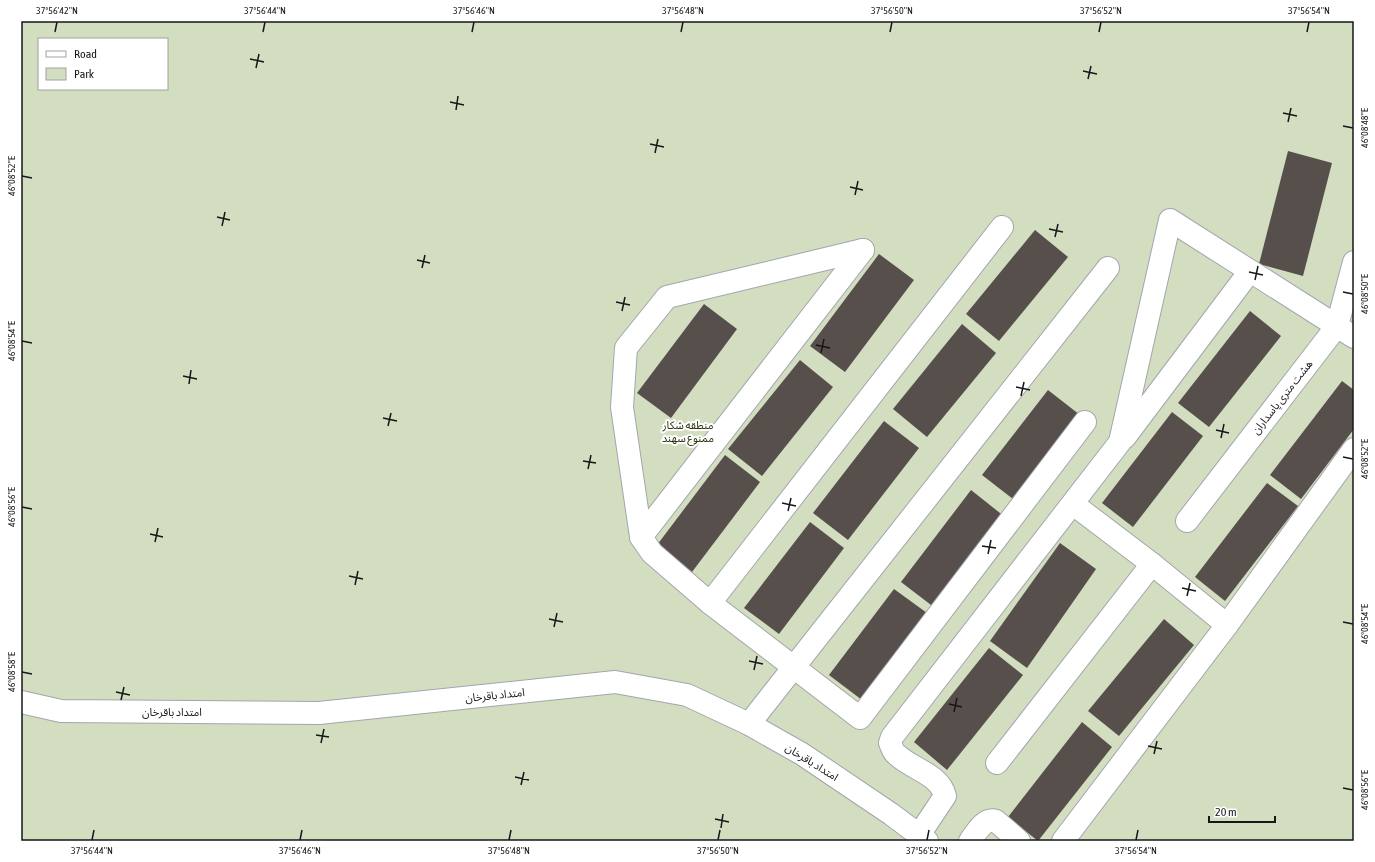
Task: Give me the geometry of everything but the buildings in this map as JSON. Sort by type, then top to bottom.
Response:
[{"type":"street","points":[[1120,442],[1170,220],[1346,332]]},
{"type":"street","points":[[710,603],[1002,227]]},
{"type":"street","points":[[641,537],[863,250],[667,297],[626,348],[622,407],[641,537],[652,552],[710,603],[860,718],[1085,422]]},
{"type":"street","name":"هشت متری پاسداران","points":[[1187,521],[1346,332],[1354,262]]},
{"type":"street","points":[[749,724],[1108,268]]},
{"type":"street","points":[[923,838],[945,796],[944,791],[930,776],[896,754],[890,743],[892,737],[1073,504],[1250,271]]},
{"type":"street","points":[[1063,841],[1227,625],[1354,449]]},
{"type":"street","points":[[1073,504],[1152,564],[1227,625]]},
{"type":"street","points":[[997,763],[1152,564]]},
{"type":"street","name":"امتداد باقرخان","points":[[21,702],[61,711],[319,713],[615,682],[687,696],[749,724],[802,754],[891,814],[923,838]]},
{"type":"street","points":[[970,841],[986,821],[991,820],[996,821],[1019,841]]},
{"type":"green space","name":"منطقه شکار ممنوع سهند","points":[[21,21],[1354,21],[1354,841],[21,841]]}]
